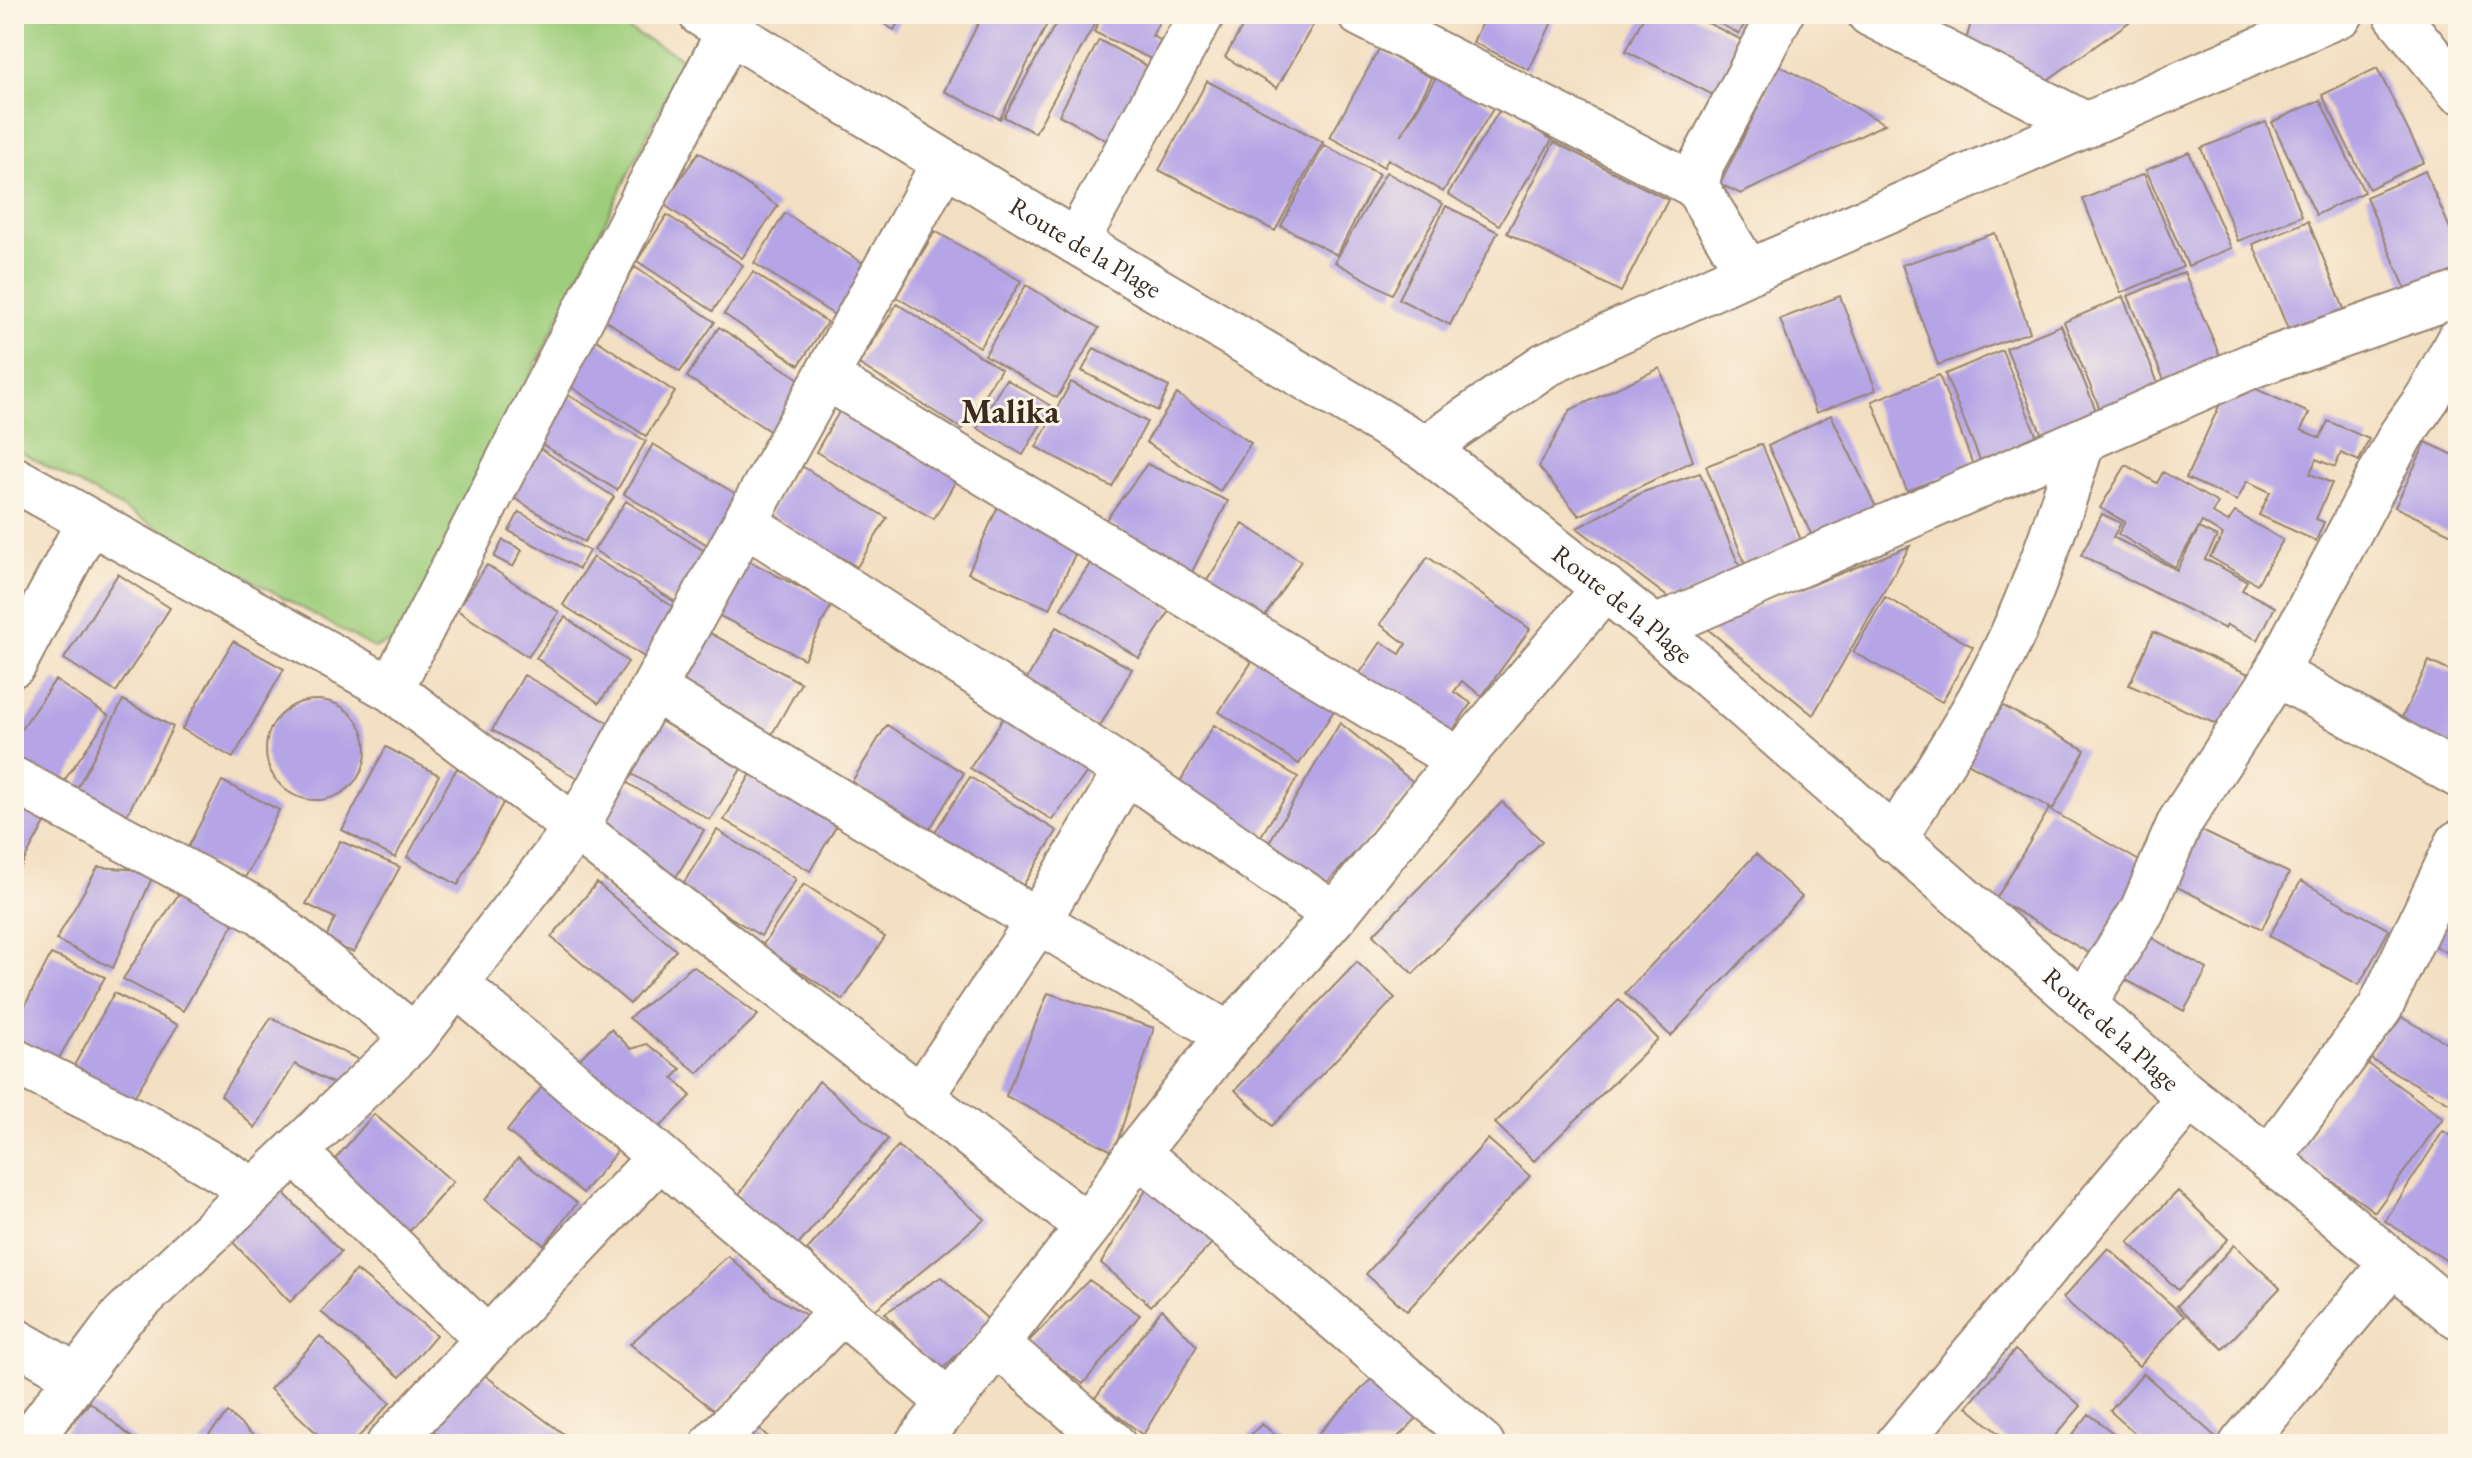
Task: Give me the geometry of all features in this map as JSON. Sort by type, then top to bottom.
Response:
[{"type":"street","points":[[1076,242],[1202,14]]},
{"type":"street","points":[[1360,14],[1696,186],[1748,272]]},
{"type":"street","points":[[1696,186],[1702,163],[1781,14]]},
{"type":"street","points":[[1870,14],[2087,125]]},
{"type":"street","points":[[1425,448],[1545,365],[1748,272],[2339,14]]},
{"type":"street","points":[[2396,14],[2458,90]]},
{"type":"street","points":[[391,689],[714,24]]},
{"type":"street","name":"Route de la Plage","points":[[714,24],[1425,448],[1655,628],[2189,1097],[2269,1159],[2458,1317]]},
{"type":"street","points":[[27,1444],[122,1317],[415,1037],[576,828],[944,163]]},
{"type":"street","points":[[1655,628],[2082,443],[2251,366],[2458,294]]},
{"type":"street","points":[[2083,1005],[2142,911],[2180,822],[2275,673],[2401,435],[2428,397],[2458,341]]},
{"type":"street","points":[[826,377],[1459,760]]},
{"type":"street","points":[[1894,840],[1983,693],[2009,641],[2049,550],[2082,443]]},
{"type":"street","points":[[14,479],[391,689],[576,828],[1088,1227]]},
{"type":"street","points":[[14,664],[89,521]]},
{"type":"street","points":[[745,523],[1126,771],[1335,915]]},
{"type":"street","points":[[917,1444],[1088,1227],[1137,1153],[1229,1035],[1335,915],[1459,760],[1605,588]]},
{"type":"street","points":[[2275,673],[2458,775]]},
{"type":"street","points":[[653,689],[1229,1035]]},
{"type":"street","points":[[920,1098],[1038,921],[1126,771]]},
{"type":"street","points":[[14,780],[261,912],[415,1037]]},
{"type":"street","points":[[2269,1159],[2380,1008],[2458,843]]},
{"type":"street","points":[[456,984],[950,1403]]},
{"type":"street","points":[[14,1061],[154,1131],[254,1190]]},
{"type":"street","points":[[1898,1444],[2189,1097]]},
{"type":"street","points":[[295,1152],[488,1340]]},
{"type":"street","points":[[1137,1153],[1482,1444]]},
{"type":"street","points":[[396,1442],[660,1157]]},
{"type":"street","points":[[2242,1444],[2393,1262]]},
{"type":"street","points":[[713,1444],[842,1311]]},
{"type":"street","points":[[14,1340],[77,1376]]},
{"type":"street","points":[[996,1343],[1113,1444]]},
{"type":"green space","points":[[14,14],[600,14],[684,59],[403,638],[374,648],[14,448]]},
{"type":"building","points":[[868,14],[903,14],[894,30]]},
{"type":"building","points":[[983,14],[1052,14],[1000,119],[944,91]]},
{"type":"building","points":[[1061,14],[1100,14],[1035,133],[1004,117]]},
{"type":"building","points":[[1103,14],[1163,14],[1152,36],[1164,42],[1155,61],[1094,32]]},
{"type":"building","points":[[1250,14],[1294,14],[1313,25],[1277,88],[1225,57]]},
{"type":"building","points":[[1486,14],[1556,14],[1529,70],[1473,42]]},
{"type":"building","points":[[1645,14],[1690,14],[1742,40],[1713,95],[1626,51]]},
{"type":"building","points":[[1703,14],[1750,14],[1739,34]]},
{"type":"building","points":[[1973,14],[2124,14],[2132,20],[2039,86],[1966,41]]},
{"type":"building","points":[[1099,40],[1149,67],[1109,142],[1059,115]]},
{"type":"building","points":[[1379,49],[1432,78],[1401,136],[1438,74],[1494,107],[1443,192],[1388,159],[1384,167],[1330,137]]},
{"type":"building","points":[[1779,65],[1885,124],[1741,194],[1720,184]]},
{"type":"building","points":[[2377,68],[2424,162],[2369,189],[2322,95]]},
{"type":"building","points":[[1207,81],[1323,142],[1275,231],[1159,170]]},
{"type":"building","points":[[2320,100],[2364,192],[2316,215],[2272,122]]},
{"type":"building","points":[[1501,108],[1552,140],[1499,225],[1448,194]]},
{"type":"building","points":[[2266,122],[2302,216],[2238,241],[2201,148]]},
{"type":"building","points":[[1554,142],[1668,200],[1621,292],[1507,233]]},
{"type":"building","points":[[1324,145],[1379,174],[1337,255],[1281,226]]},
{"type":"building","points":[[699,152],[778,206],[742,258],[663,204]]},
{"type":"building","points":[[2189,152],[2231,248],[2188,266],[2146,170]]},
{"type":"building","points":[[2425,171],[2458,247],[2458,269],[2407,292],[2366,197]]},
{"type":"building","points":[[1386,172],[1443,204],[1392,294],[1335,262]]},
{"type":"building","points":[[2144,174],[2183,267],[2121,293],[2083,199]]},
{"type":"building","points":[[1446,206],[1498,232],[1450,325],[1399,299]]},
{"type":"building","points":[[785,213],[869,267],[836,316],[754,263]]},
{"type":"building","points":[[667,215],[743,265],[713,311],[637,261]]},
{"type":"building","points":[[2308,221],[2347,316],[2292,339],[2253,244]]},
{"type":"building","points":[[935,231],[1021,281],[980,347],[896,297]]},
{"type":"building","points":[[1995,233],[2030,332],[1938,365],[1902,265]]},
{"type":"building","points":[[635,267],[715,322],[680,372],[600,316]]},
{"type":"building","points":[[753,272],[827,322],[799,365],[724,314]]},
{"type":"building","points":[[2184,272],[2223,363],[2167,387],[2128,296]]},
{"type":"building","points":[[1026,285],[1099,328],[1057,398],[985,355]]},
{"type":"building","points":[[1840,296],[1876,390],[1816,413],[1780,319]]},
{"type":"building","points":[[2123,297],[2160,388],[2101,412],[2064,322]]},
{"type":"building","points":[[897,304],[1001,369],[962,429],[859,364]]},
{"type":"building","points":[[2061,325],[2097,413],[2042,435],[2006,348]]},
{"type":"building","points":[[719,327],[807,384],[774,434],[687,377]]},
{"type":"building","points":[[595,339],[675,392],[646,436],[565,383]]},
{"type":"building","points":[[1094,348],[1169,387],[1158,411],[1082,371]]},
{"type":"building","points":[[2002,350],[2037,437],[1980,460],[1945,374]]},
{"type":"building","points":[[1660,368],[1693,461],[1579,516],[1539,467],[1570,410]]},
{"type":"building","points":[[1939,375],[1973,465],[1907,491],[1872,401]]},
{"type":"building","points":[[2232,378],[2309,413],[2301,430],[2320,438],[2328,421],[2369,439],[2359,461],[2341,453],[2335,467],[2316,459],[2310,474],[2332,483],[2316,519],[2324,522],[2316,541],[2259,515],[2270,492],[2247,481],[2237,501],[2186,478]]},
{"type":"building","points":[[1006,379],[1051,406],[1023,455],[977,428]]},
{"type":"building","points":[[1071,382],[1147,422],[1112,487],[1036,447]]},
{"type":"building","points":[[558,389],[646,441],[617,490],[530,437]]},
{"type":"building","points":[[1177,394],[1251,443],[1220,491],[1146,442]]},
{"type":"building","points":[[840,410],[958,477],[934,519],[816,452]]},
{"type":"building","points":[[1831,415],[1877,509],[1814,540],[1768,446]]},
{"type":"building","points":[[2426,442],[2458,457],[2458,537],[2395,507]]},
{"type":"building","points":[[653,444],[741,497],[711,547],[624,494]]},
{"type":"building","points":[[1762,444],[1802,543],[1746,566],[1706,466]]},
{"type":"building","points":[[538,447],[614,497],[584,542],[508,494]]},
{"type":"building","points":[[1147,464],[1228,501],[1192,572],[1105,521]]},
{"type":"building","points":[[800,465],[887,518],[857,567],[770,514]]},
{"type":"building","points":[[2126,465],[2157,483],[2163,472],[2218,503],[2212,513],[2228,522],[2235,512],[2283,540],[2257,584],[2210,557],[2223,535],[2202,522],[2175,567],[2118,534],[2125,522],[2100,508]]},
{"type":"building","points":[[1700,473],[1741,570],[1673,601],[1577,528],[1643,492]]},
{"type":"building","points":[[626,501],[712,556],[680,605],[594,550]]},
{"type":"building","points":[[999,504],[1081,541],[1050,609],[968,573]]},
{"type":"building","points":[[519,512],[589,551],[579,569],[509,531]]},
{"type":"building","points":[[2102,514],[2121,523],[2113,537],[2177,570],[2199,528],[2217,537],[2205,559],[2247,581],[2242,590],[2275,607],[2258,640],[2227,625],[2225,629],[2081,555]]},
{"type":"building","points":[[1243,524],[1301,561],[1263,619],[1206,582]]},
{"type":"building","points":[[503,540],[522,550],[513,567],[494,557]]},
{"type":"building","points":[[1910,546],[1813,715],[1705,627]]},
{"type":"building","points":[[593,557],[680,611],[649,660],[563,605]]},
{"type":"building","points":[[1428,557],[1530,629],[1482,696],[1462,681],[1454,692],[1471,703],[1449,736],[1358,676],[1381,642],[1400,654],[1406,644],[1380,624]]},
{"type":"building","points":[[1093,559],[1171,609],[1139,658],[1061,608]]},
{"type":"building","points":[[747,560],[832,604],[804,659],[718,615]]},
{"type":"building","points":[[487,565],[559,612],[528,657],[457,610]]},
{"type":"building","points":[[118,574],[170,608],[116,692],[64,659]]},
{"type":"building","points":[[1885,597],[1973,647],[1942,702],[1853,652]]},
{"type":"building","points":[[565,617],[628,662],[599,703],[536,658]]},
{"type":"building","points":[[1056,627],[1132,669],[1099,728],[1023,686]]},
{"type":"building","points":[[2153,632],[2251,675],[2227,729],[2129,685]]},
{"type":"building","points":[[710,633],[801,683],[771,736],[681,686]]},
{"type":"building","points":[[233,641],[284,669],[233,758],[182,729]]},
{"type":"building","points":[[1257,654],[1337,706],[1299,764],[1219,712]]},
{"type":"building","points":[[2429,661],[2458,675],[2458,759],[2396,730]]},
{"type":"building","points":[[524,675],[614,726],[583,781],[492,730]]},
{"type":"building","points":[[55,680],[109,716],[52,798],[14,773],[14,740]]},
{"type":"building","points":[[123,700],[173,727],[122,824],[72,798]]},
{"type":"building","points":[[316,700],[344,708],[358,722],[366,750],[358,778],[344,792],[316,800],[288,792],[274,778],[266,750],[274,722],[288,708]]},
{"type":"building","points":[[1992,700],[2085,750],[2053,809],[1960,759]]},
{"type":"building","points":[[1008,711],[1097,758],[1052,820],[970,768]]},
{"type":"building","points":[[661,721],[741,769],[710,820],[630,773]]},
{"type":"building","points":[[1340,723],[1417,785],[1328,882],[1268,844]]},
{"type":"building","points":[[887,725],[964,773],[928,832],[851,783]]},
{"type":"building","points":[[1214,725],[1298,777],[1259,839],[1176,788]]},
{"type":"building","points":[[386,747],[439,775],[395,858],[342,830]]},
{"type":"building","points":[[457,768],[507,796],[458,885],[407,857]]},
{"type":"building","points":[[752,772],[838,823],[810,871],[724,820]]},
{"type":"building","points":[[970,777],[1057,831],[1017,895],[934,833]]},
{"type":"building","points":[[621,779],[704,830],[673,882],[590,831]]},
{"type":"building","points":[[222,781],[279,810],[244,880],[186,851]]},
{"type":"building","points":[[14,801],[47,819],[14,879]]},
{"type":"building","points":[[1502,802],[1542,841],[1413,974],[1373,935]]},
{"type":"building","points":[[2049,809],[2148,866],[2096,957],[1996,899]]},
{"type":"building","points":[[2198,829],[2289,873],[2262,929],[2171,884]]},
{"type":"building","points":[[717,830],[796,879],[761,936],[681,887]]},
{"type":"building","points":[[340,841],[400,867],[354,952],[324,942],[335,918],[306,904]]},
{"type":"building","points":[[1756,854],[1802,897],[1671,1036],[1625,993]]},
{"type":"building","points":[[98,867],[155,871],[113,968],[56,940]]},
{"type":"building","points":[[2301,881],[2389,930],[2359,985],[2269,936]]},
{"type":"building","points":[[597,883],[676,950],[630,1004],[551,937]]},
{"type":"building","points":[[804,884],[885,937],[843,1000],[762,946]]},
{"type":"building","points":[[180,892],[242,910],[183,1011],[123,979]]},
{"type":"building","points":[[2458,898],[2458,959],[2430,943]]},
{"type":"building","points":[[2150,937],[2207,969],[2184,1011],[2126,980]]},
{"type":"building","points":[[51,954],[105,977],[55,1065],[14,1044],[14,1027]]},
{"type":"building","points":[[1357,962],[1395,998],[1272,1126],[1235,1090]]},
{"type":"building","points":[[693,966],[758,1015],[698,1073],[629,1018]]},
{"type":"building","points":[[114,993],[178,1025],[131,1102],[71,1071]]},
{"type":"building","points":[[1048,993],[1154,1028],[1114,1152],[1006,1096]]},
{"type":"building","points":[[1619,1000],[1658,1039],[1534,1161],[1495,1123]]},
{"type":"building","points":[[2394,1013],[2458,1049],[2458,1101],[2455,1106],[2369,1058]]},
{"type":"building","points":[[271,1018],[360,1060],[340,1087],[295,1064],[255,1128],[221,1095]]},
{"type":"building","points":[[611,1029],[631,1049],[647,1044],[681,1069],[673,1078],[691,1096],[649,1138],[574,1064]]},
{"type":"building","points":[[2366,1062],[2443,1118],[2375,1212],[2297,1156]]},
{"type":"building","points":[[819,1081],[888,1139],[793,1251],[733,1203]]},
{"type":"building","points":[[542,1087],[619,1149],[583,1193],[507,1131]]},
{"type":"building","points":[[374,1114],[453,1182],[409,1232],[331,1164]]},
{"type":"building","points":[[2443,1131],[2458,1140],[2458,1268],[2385,1221]]},
{"type":"building","points":[[1488,1139],[1530,1176],[1407,1311],[1366,1274]]},
{"type":"building","points":[[898,1146],[985,1219],[870,1314],[807,1250]]},
{"type":"building","points":[[518,1158],[577,1203],[544,1245],[485,1200]]},
{"type":"building","points":[[1154,1177],[1226,1229],[1151,1306],[1101,1263]]},
{"type":"building","points":[[278,1187],[341,1252],[290,1302],[227,1236]]},
{"type":"building","points":[[2178,1191],[2228,1239],[2178,1290],[2128,1242]]},
{"type":"building","points":[[2234,1245],[2280,1288],[2223,1349],[2177,1306]]},
{"type":"building","points":[[2108,1248],[2184,1316],[2139,1366],[2063,1298]]},
{"type":"building","points":[[728,1256],[772,1295],[811,1318],[715,1411],[630,1344]]},
{"type":"building","points":[[356,1270],[436,1335],[400,1377],[321,1312]]},
{"type":"building","points":[[941,1277],[990,1321],[939,1373],[885,1313]]},
{"type":"building","points":[[1089,1280],[1140,1315],[1083,1384],[1027,1343]]},
{"type":"building","points":[[1162,1309],[1197,1346],[1143,1435],[1095,1398]]},
{"type":"building","points":[[320,1336],[390,1403],[352,1444],[328,1444],[270,1389]]},
{"type":"building","points":[[2015,1350],[2081,1406],[2048,1444],[2011,1444],[1967,1407]]},
{"type":"building","points":[[1381,1369],[1424,1411],[1391,1444],[1318,1444],[1313,1439]]},
{"type":"building","points":[[2143,1373],[2216,1437],[2210,1444],[2147,1444],[2110,1411]]},
{"type":"building","points":[[483,1374],[577,1444],[448,1444],[429,1427]]},
{"type":"building","points":[[90,1402],[139,1444],[54,1444]]},
{"type":"building","points":[[228,1413],[263,1444],[200,1444]]},
{"type":"building","points":[[2089,1414],[2127,1444],[2065,1444]]},
{"type":"building","points":[[754,1424],[776,1444],[735,1444]]},
{"type":"building","points":[[1262,1424],[1286,1444],[1241,1444]]},
{"type":"district","name":"Malika","points":[[1010,411]]}]
